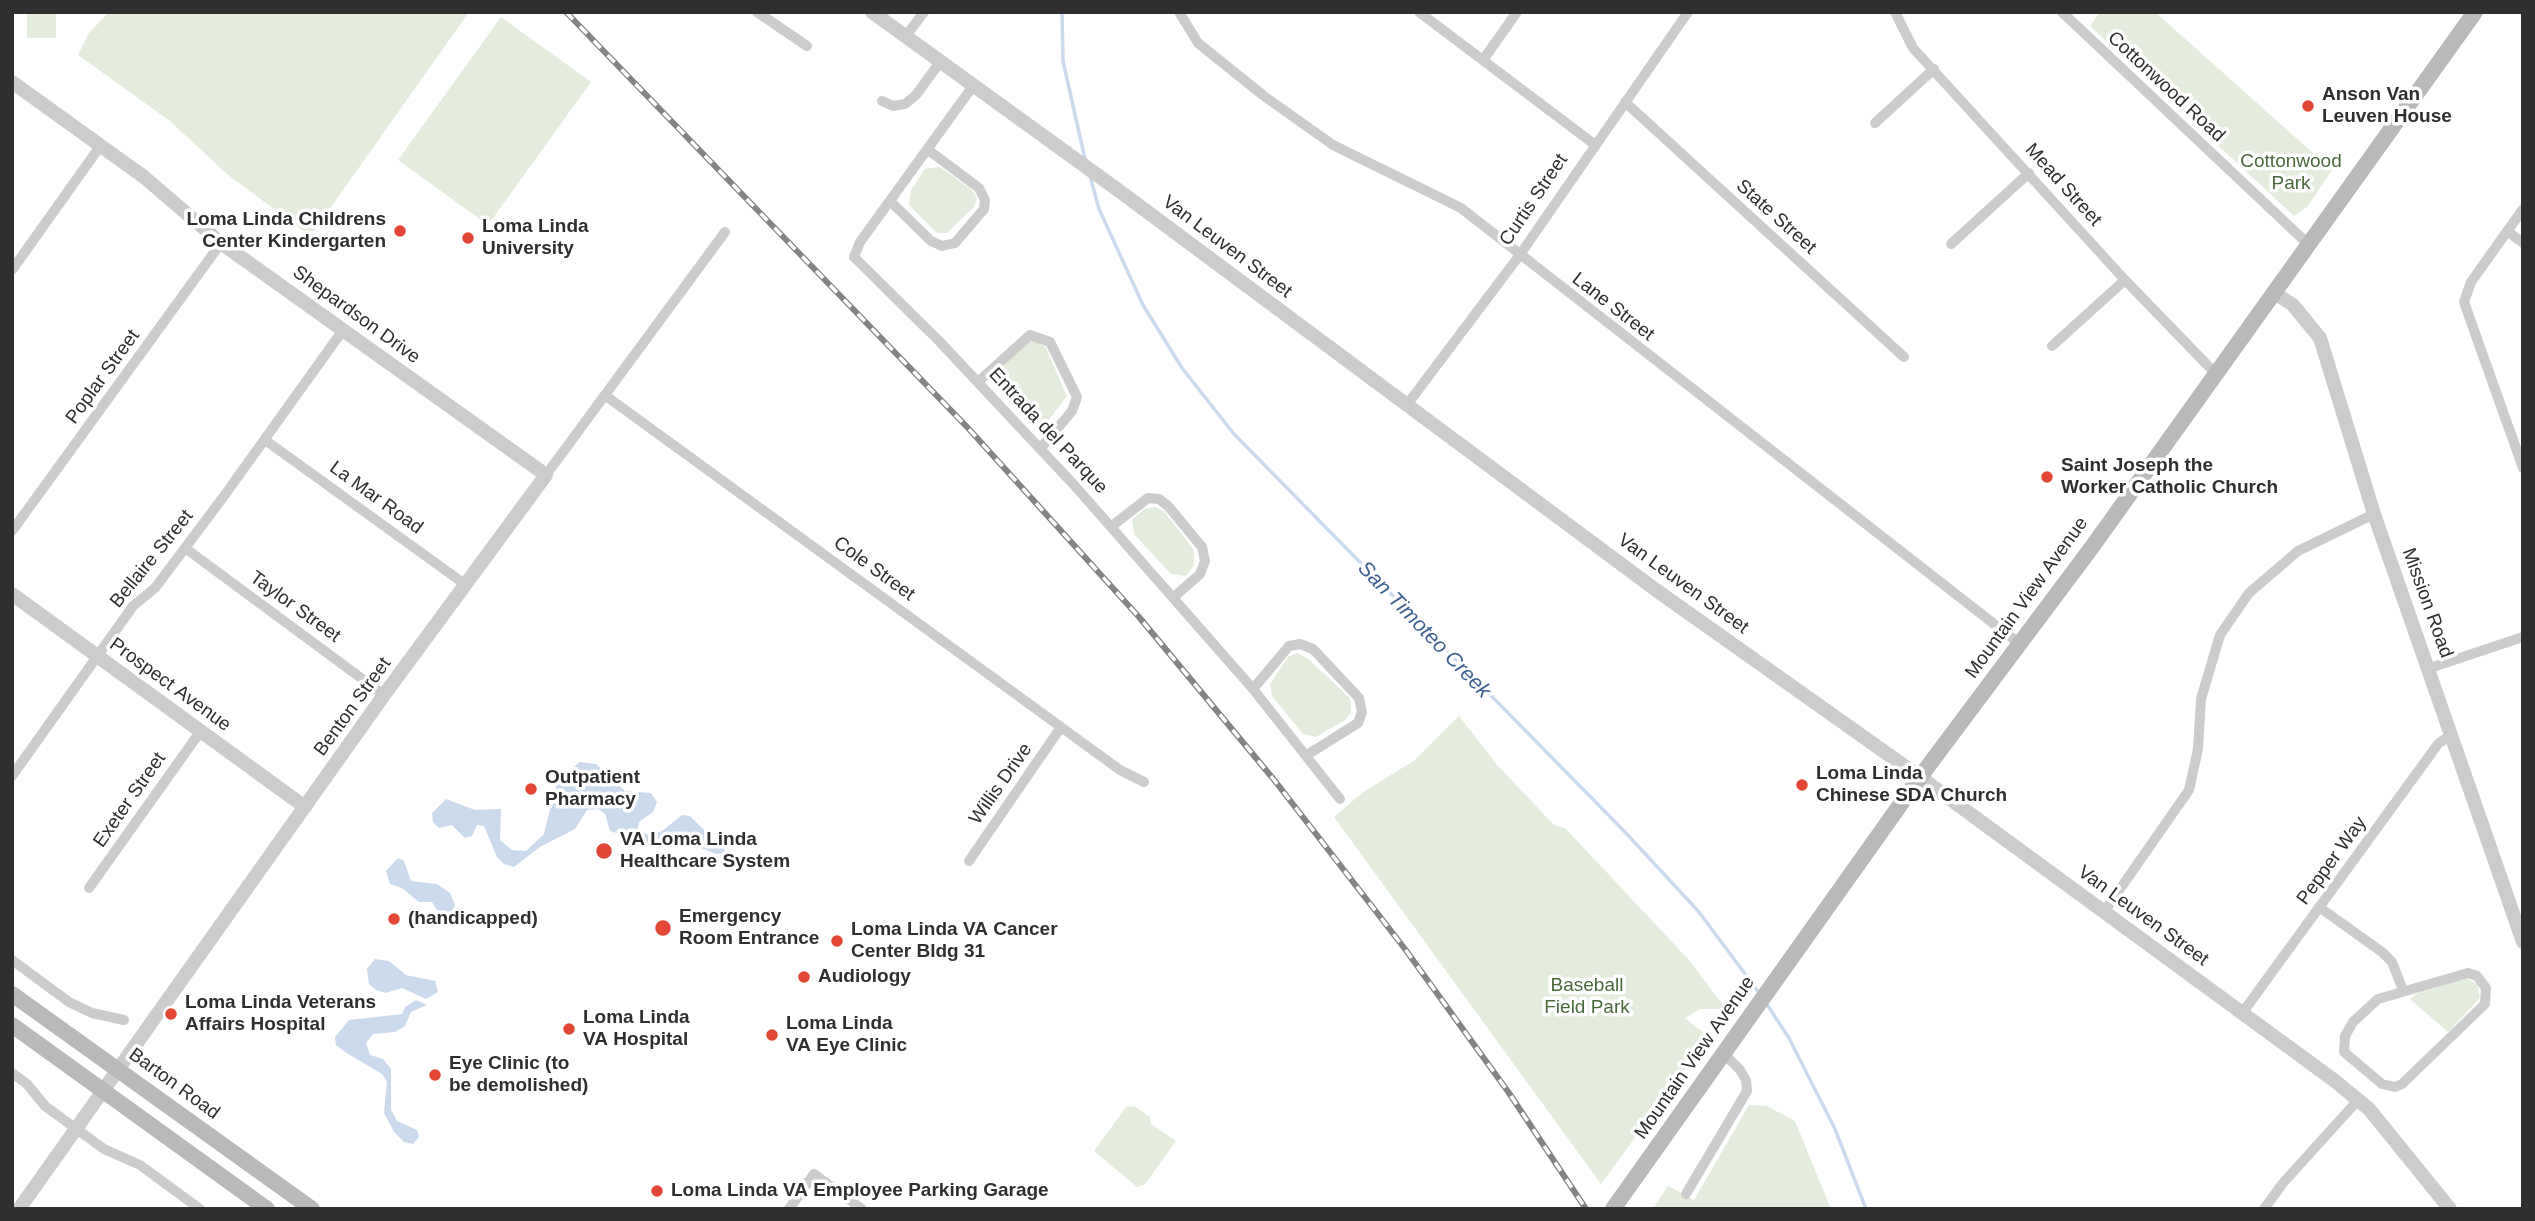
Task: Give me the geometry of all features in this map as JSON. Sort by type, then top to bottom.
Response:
[{"type":"main road","name":"Mountain View Avenue","points":[[1617,1203],[1920,777],[2021,645],[2475,12]]},
{"type":"main road","name":"Barton Road","points":[[12,994],[312,1209]]},
{"type":"main road","points":[[12,1025],[267,1209]]},
{"type":"street","points":[[757,12],[807,46]]},
{"type":"street","name":"Van Leuven Street","points":[[872,12],[1118,190],[1662,594],[2244,1012],[2358,1099],[2450,1209]]},
{"type":"street","points":[[906,36],[924,12]]},
{"type":"street","name":"Lane Street","points":[[1180,12],[1198,43],[1264,96],[1333,145],[1461,208],[1519,256],[2021,645]]},
{"type":"street","points":[[1419,12],[1594,144]]},
{"type":"street","points":[[1483,60],[1517,12]]},
{"type":"street","name":"Curtis Street","points":[[1406,405],[1519,256],[1594,144],[1688,12]]},
{"type":"street","name":"Mead Street","points":[[1895,12],[1913,48],[2125,280],[2215,373]]},
{"type":"street","name":"Cottonwood Road","points":[[2062,12],[2308,244]]},
{"type":"street","points":[[882,101],[892,106],[905,104],[916,95],[940,62]]},
{"type":"street","points":[[1875,123],[1934,69]]},
{"type":"street","name":"Shepardson Drive","points":[[12,82],[101,145],[221,243],[546,475]]},
{"type":"street","name":"Entrada del Parque","points":[[973,86],[860,242],[854,257],[978,382],[1112,526],[1253,688],[1340,799]]},
{"type":"street","name":"State Street","points":[[1625,102],[1904,358]]},
{"type":"street","points":[[12,270],[101,145]]},
{"type":"street","points":[[890,201],[931,241],[942,246],[955,243],[984,209],[985,200],[979,188],[927,149]]},
{"type":"street","points":[[1951,244],[2029,173]]},
{"type":"street","points":[[2523,209],[2471,282],[2465,302],[2523,467]]},
{"type":"street","points":[[2507,231],[2523,243]]},
{"type":"street","name":"Benton Street","points":[[19,1209],[384,695],[725,232]]},
{"type":"street","name":"Poplar Street","points":[[12,531],[221,243]]},
{"type":"street","points":[[2052,346],[2125,280]]},
{"type":"street","name":"Mission Road","points":[[2273,292],[2293,306],[2320,338],[2374,514],[2430,668],[2523,942]]},
{"type":"street","name":"Bellaire Street","points":[[12,776],[133,607],[155,588],[343,330]]},
{"type":"street","points":[[978,382],[1030,335],[1051,342],[1077,397],[1072,411],[1040,449]]},
{"type":"street","name":"Cole Street","points":[[606,396],[1120,770],[1144,782]]},
{"type":"street","name":"La Mar Road","points":[[265,440],[466,584]]},
{"type":"street","points":[[1112,526],[1148,498],[1159,499],[1168,506],[1202,547],[1205,561],[1200,574],[1174,597]]},
{"type":"street","points":[[2104,912],[2189,790],[2198,749],[2201,699],[2220,635],[2249,593],[2298,551],[2374,514]]},
{"type":"street","name":"Taylor Street","points":[[185,548],[384,695]]},
{"type":"street","name":"Prospect Avenue","points":[[12,594],[305,807]]},
{"type":"street","points":[[2430,668],[2523,638]]},
{"type":"street","points":[[1253,688],[1289,646],[1300,643],[1312,649],[1359,698],[1362,712],[1358,723],[1307,755]]},
{"type":"street","name":"Willis Drive","points":[[969,861],[1062,727]]},
{"type":"street","name":"Exeter Street","points":[[89,888],[200,732]]},
{"type":"street","name":"Pepper Way","points":[[2244,1012],[2438,744],[2452,734]]},
{"type":"street","points":[[2319,907],[2382,952],[2396,969],[2403,990]]},
{"type":"street","points":[[12,960],[69,1002],[92,1013],[124,1020]]},
{"type":"street","points":[[2468,973],[2482,981],[2487,994],[2484,1004],[2452,1037],[2402,1084],[2389,1087],[2350,1058],[2342,1046],[2353,1022],[2365,1008],[2378,999],[2403,990],[2468,973]]},
{"type":"street","points":[[1686,1194],[1747,1091],[1746,1080],[1723,1054]]},
{"type":"street","points":[[12,1073],[27,1084],[45,1106],[104,1149],[140,1165],[200,1209]]},
{"type":"street","points":[[2264,1209],[2283,1183],[2358,1099]]},
{"type":"street","points":[[789,1209],[814,1174],[862,1209]]},
{"type":"green space","points":[[27,12],[56,12],[56,38],[27,38]]},
{"type":"green space","points":[[109,12],[469,12],[314,231],[305,232],[228,175],[170,121],[78,55],[89,33]]},
{"type":"green space","name":"Cottonwood Park","points":[[2100,12],[2155,12],[2332,170],[2307,207],[2294,216],[2090,26]]},
{"type":"green space","points":[[501,17],[591,82],[488,225],[398,160]]},
{"type":"green space","points":[[940,167],[972,190],[977,198],[974,207],[947,233],[937,233],[909,205],[911,190],[925,169]]},
{"type":"green space","points":[[1036,340],[1046,348],[1067,396],[1048,421],[1035,423],[999,386],[998,372],[1024,344]]},
{"type":"green space","points":[[1155,507],[1164,511],[1194,550],[1194,565],[1186,576],[1171,574],[1134,534],[1132,519],[1145,509]]},
{"type":"green space","points":[[1297,653],[1307,658],[1349,697],[1351,704],[1351,713],[1345,720],[1316,737],[1303,734],[1272,696],[1270,684],[1288,657]]},
{"type":"green space","name":"Baseball Field Park","points":[[1459,716],[1498,766],[1554,825],[1565,828],[1689,960],[1726,1009],[1700,1009],[1685,1018],[1709,1037],[1601,1184],[1334,817],[1362,793],[1415,760]]},
{"type":"green space","points":[[2466,978],[2477,984],[2480,998],[2448,1032],[2410,999],[2418,993]]},
{"type":"green space","points":[[1749,1105],[1767,1106],[1795,1121],[1831,1209],[1653,1209],[1668,1186],[1694,1200]]},
{"type":"green space","points":[[1134,1106],[1150,1117],[1151,1124],[1176,1141],[1145,1184],[1137,1187],[1094,1151],[1126,1107]]},
{"type":"water","points":[[580,762],[596,764],[625,791],[651,793],[657,802],[653,812],[639,822],[638,828],[649,836],[662,831],[682,815],[690,816],[706,832],[710,841],[722,845],[726,853],[716,854],[669,835],[647,845],[637,843],[630,837],[610,831],[605,814],[598,809],[587,810],[575,829],[540,847],[514,867],[504,864],[497,857],[484,826],[477,825],[472,836],[465,838],[452,825],[439,828],[433,822],[432,813],[446,799],[475,810],[501,809],[500,840],[512,850],[526,851],[544,834],[555,789],[562,776]]},
{"type":"water","points":[[398,858],[404,861],[411,881],[437,884],[450,893],[455,905],[451,914],[442,918],[432,902],[419,902],[402,888],[390,884],[386,871]]},
{"type":"water","points":[[375,959],[389,961],[406,975],[435,981],[438,992],[426,999],[402,988],[385,993],[376,990],[369,984],[367,969]]},
{"type":"water","points":[[416,1000],[427,1005],[411,1012],[405,1026],[395,1032],[373,1034],[366,1043],[370,1055],[383,1059],[391,1069],[391,1110],[397,1121],[417,1130],[419,1137],[413,1144],[404,1142],[394,1132],[384,1113],[387,1082],[382,1074],[336,1045],[335,1037],[349,1020],[402,1014],[405,1007]]},
{"type":"waterway","name":"San Timoteo Creek","points":[[1062,12],[1063,61],[1085,159]]},
{"type":"waterway","name":"San Timoteo Creek","points":[[1090,176],[1099,209],[1143,305],[1182,368],[1234,434],[1625,832],[1699,912],[1760,994]]},
{"type":"waterway","name":"San Timoteo Creek","points":[[1766,1003],[1789,1038],[1835,1129],[1866,1209]]},
{"type":"railway","points":[[566,12],[968,428],[1139,617],[1275,781],[1405,949],[1509,1093],[1586,1209]]},
{"type":"place","name":"Anson Van Leuven House","points":[[2308,106]]},
{"type":"place","name":"Loma Linda Childrens Center Kindergarten","points":[[400,231]]},
{"type":"place","name":"Loma Linda University","points":[[468,238]]},
{"type":"place","name":"Saint Joseph the Worker Catholic Church","points":[[2047,477]]},
{"type":"place","name":"Loma Linda Chinese SDA Church","points":[[1802,785]]},
{"type":"place","name":"Outpatient Pharmacy","points":[[531,789]]},
{"type":"place","name":"VA Loma Linda Healthcare System","points":[[604,851]]},
{"type":"place","name":"(handicapped)","points":[[394,919]]},
{"type":"place","name":"Emergency Room Entrance","points":[[663,928]]},
{"type":"place","name":"Loma Linda VA Cancer Center Bldg 31","points":[[837,941]]},
{"type":"place","name":"Audiology","points":[[804,977]]},
{"type":"place","name":"Loma Linda Veterans Affairs Hospital","points":[[171,1014]]},
{"type":"place","name":"Loma Linda VA Hospital","points":[[569,1029]]},
{"type":"place","name":"Loma Linda VA Eye Clinic","points":[[772,1035]]},
{"type":"place","name":"Eye Clinic (to be demolished)","points":[[435,1075]]},
{"type":"place","name":"Loma Linda VA Employee Parking Garage","points":[[657,1191]]}]
